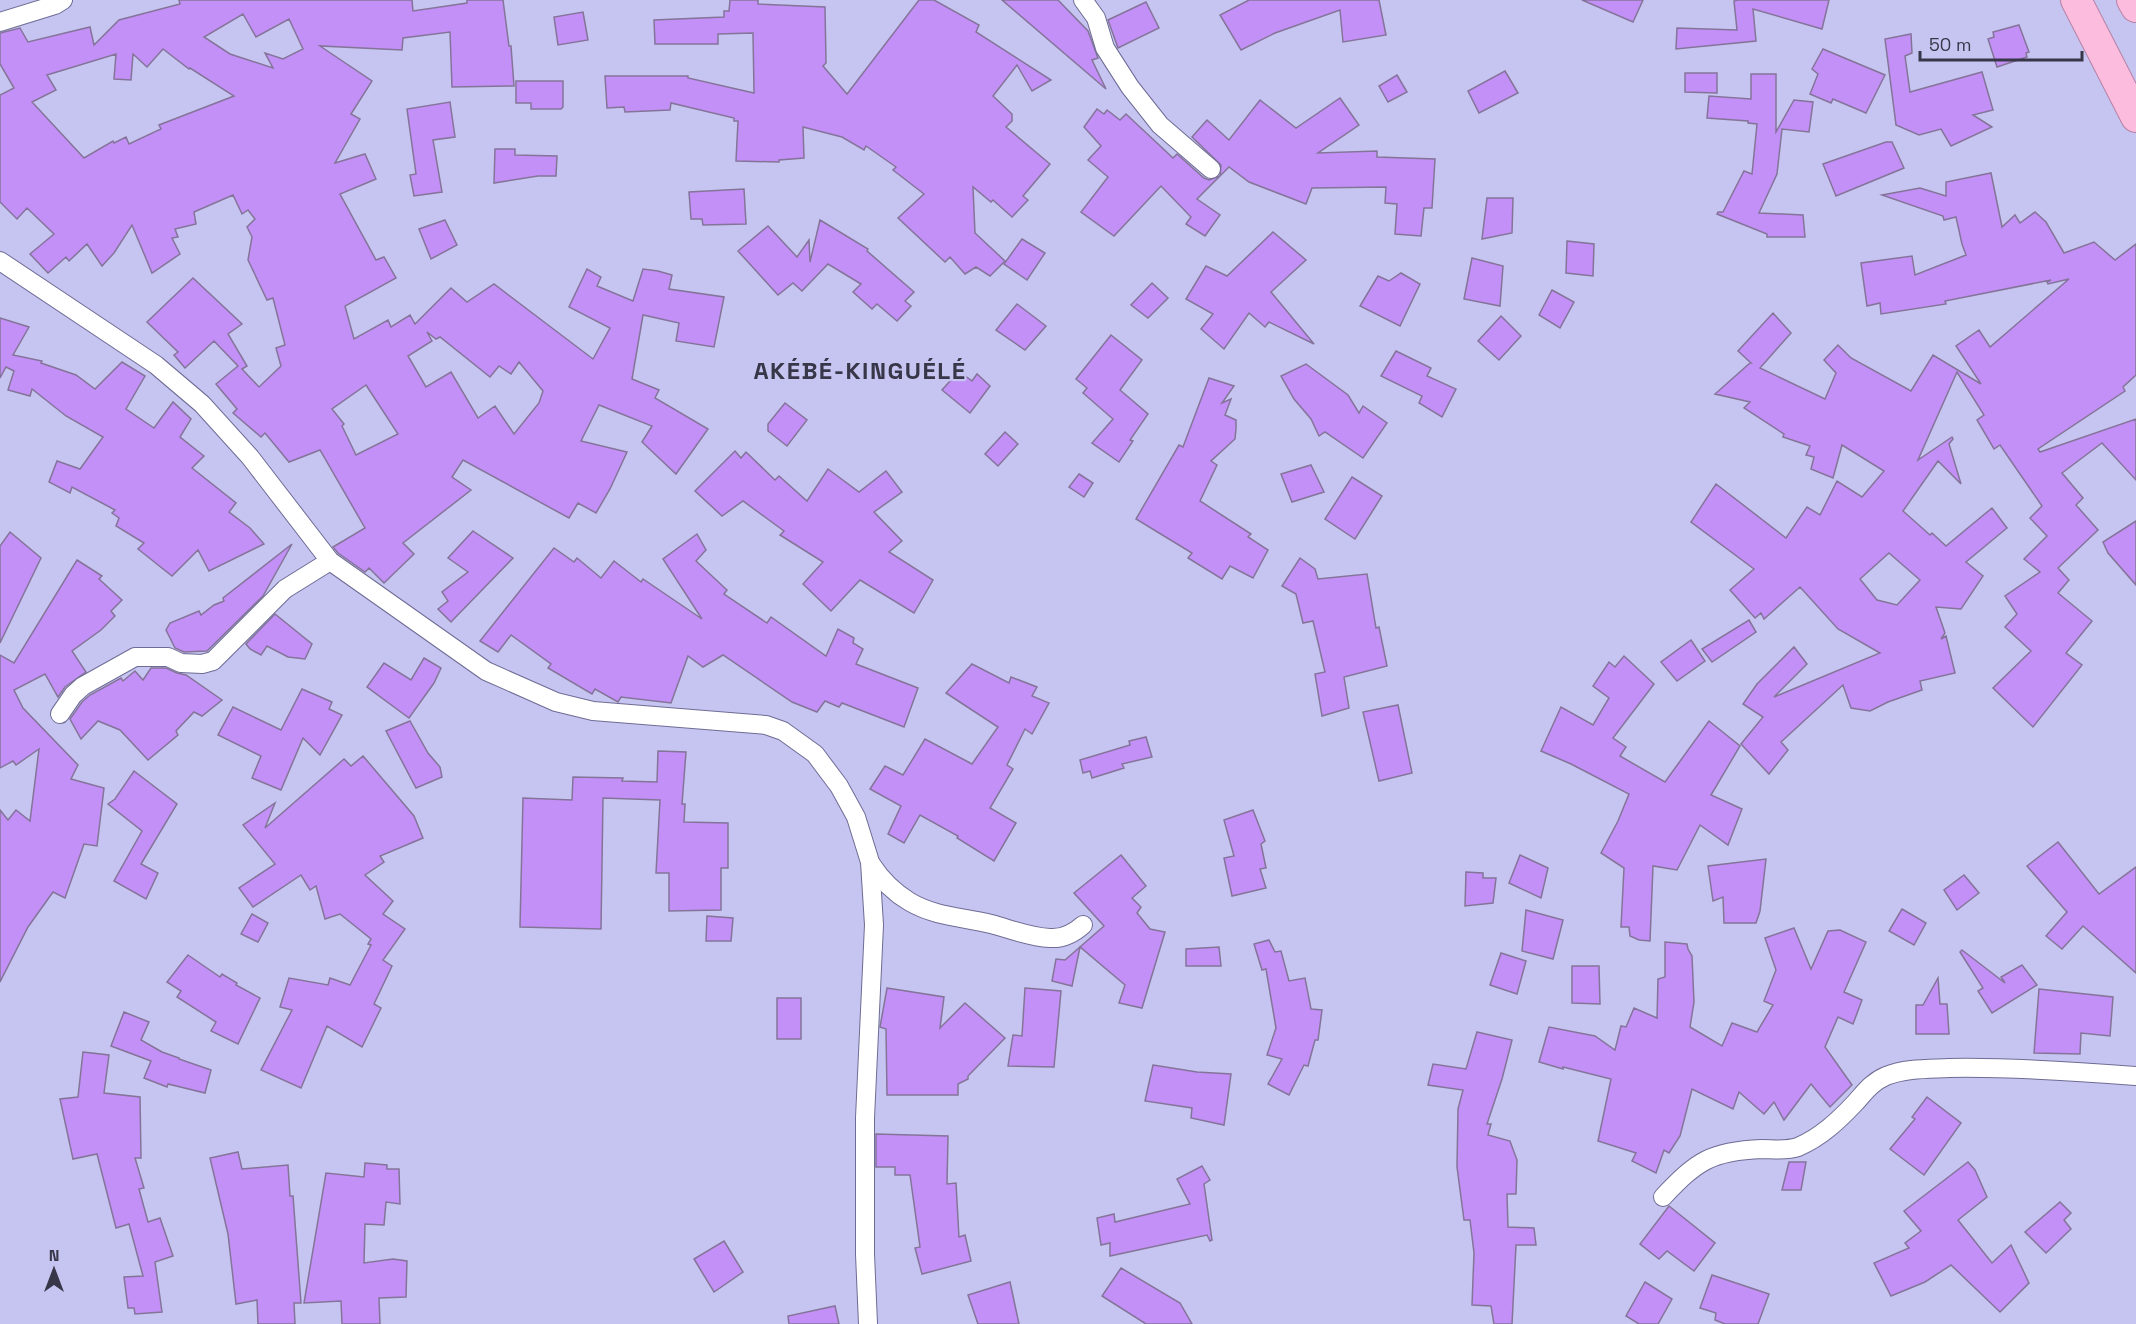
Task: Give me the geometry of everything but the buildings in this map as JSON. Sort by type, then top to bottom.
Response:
[{"type":"highway","points":[[2076,0],[2136,117]]},
{"type":"highway","points":[[2132,0],[2136,7]]},
{"type":"street","points":[[0,22],[55,5],[63,0]]},
{"type":"street","points":[[1083,0],[1096,18],[1105,48],[1130,87],[1160,124],[1212,169]]},
{"type":"street","points":[[0,261],[156,365],[202,404],[250,457],[330,561],[486,670],[556,702],[593,711],[739,721],[766,725],[783,731],[815,754],[839,786],[856,817],[870,862],[874,925],[865,1118],[865,1254],[868,1324]]},
{"type":"street","points":[[60,714],[73,695],[83,686],[135,657],[168,657],[181,663],[201,664],[213,660],[285,589],[330,561]]},
{"type":"street","points":[[870,862],[883,882],[895,893],[933,914],[992,924],[1018,933],[1050,938],[1062,937],[1075,932],[1083,925]]},
{"type":"street","points":[[1663,1197],[1694,1166],[1712,1156],[1732,1151],[1795,1148],[1812,1140],[1832,1126],[1870,1086],[1886,1076],[1909,1070],[1979,1068],[2136,1076]]},
{"type":"district","name":"AKÉBÉ-KINGUÉLÉ","points":[[860,370]]}]
